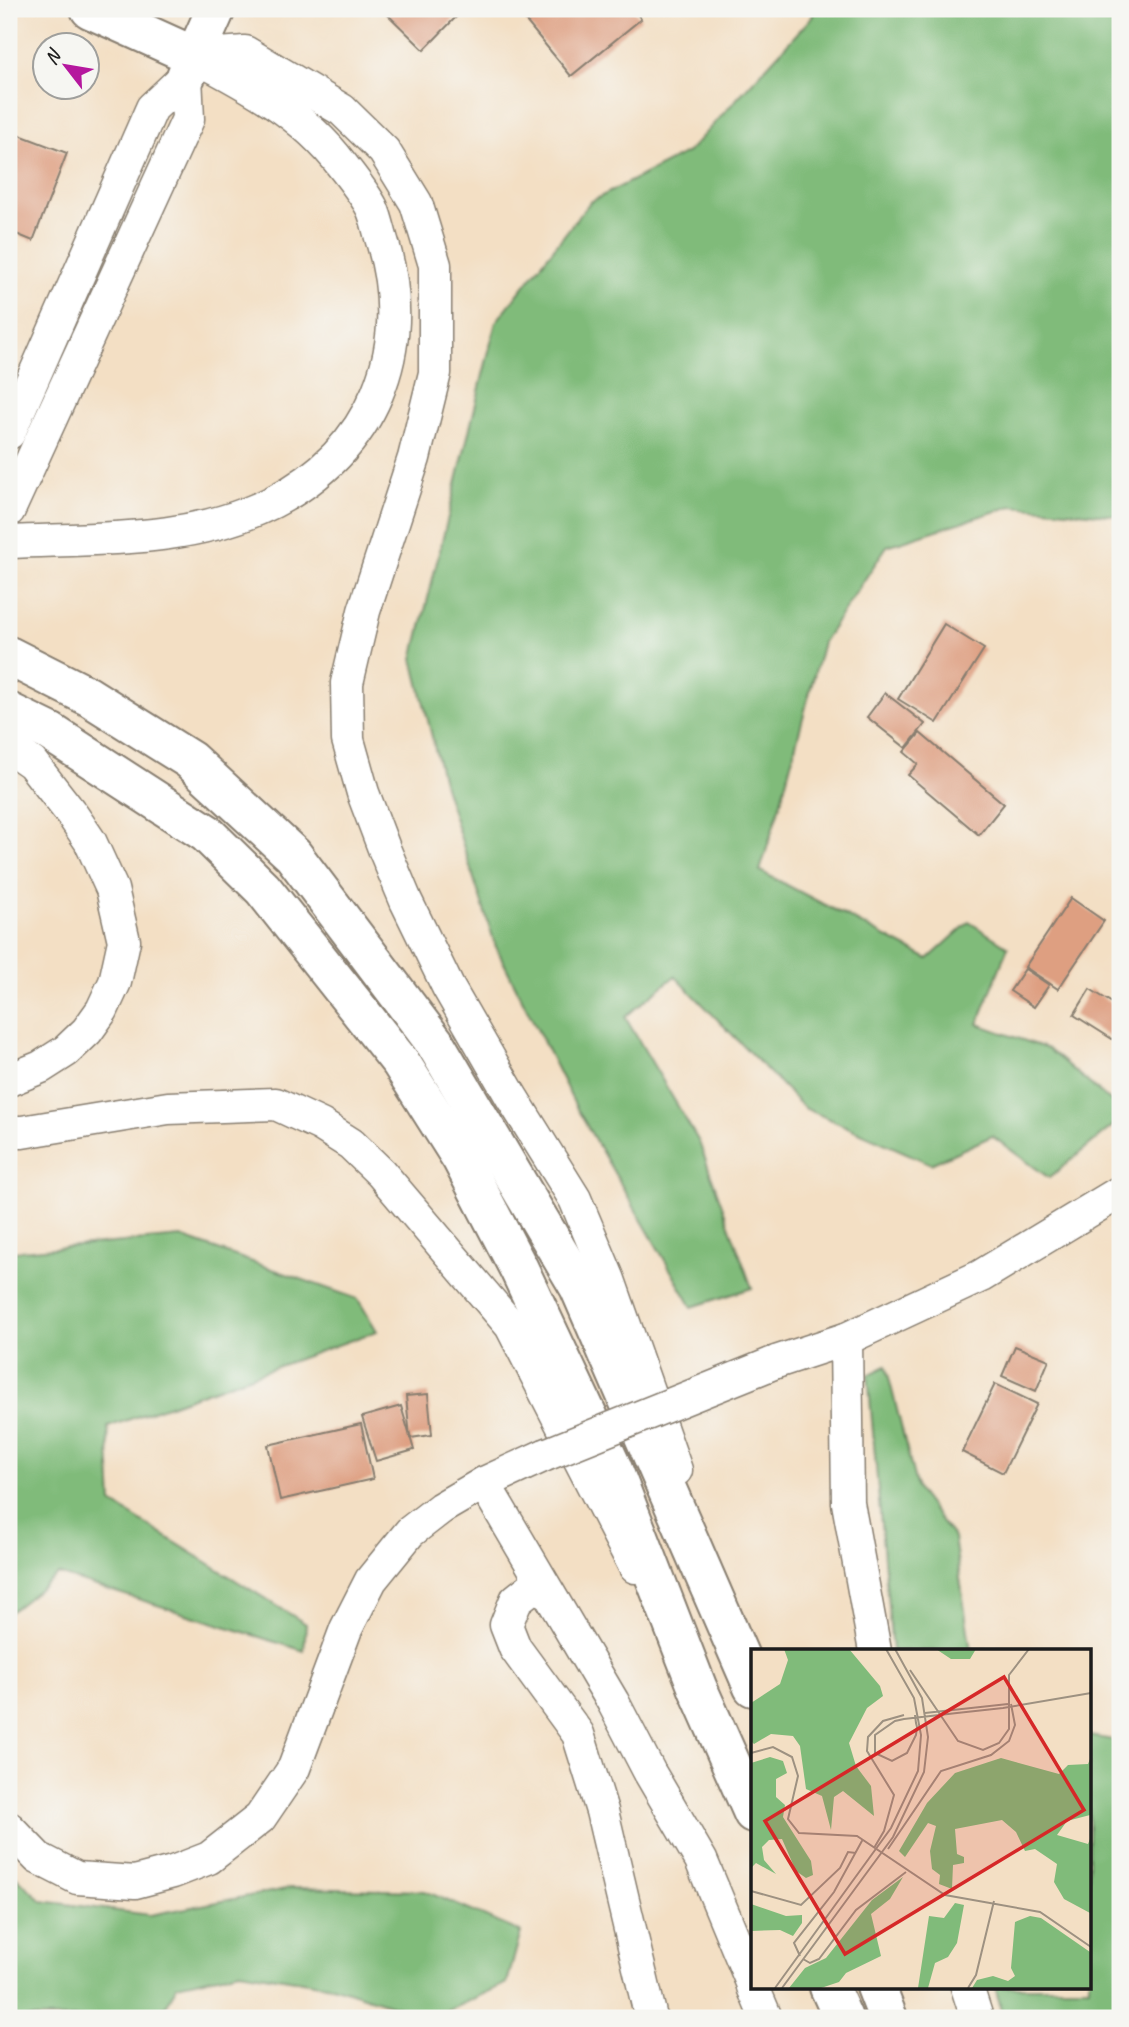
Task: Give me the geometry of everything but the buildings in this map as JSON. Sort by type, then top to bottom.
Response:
[{"type":"street","points":[[9,542],[144,536],[225,522],[274,502],[313,477],[349,443],[374,402],[387,368],[394,330],[391,273],[372,209],[341,163],[297,117],[242,81],[190,66],[90,9]]},
{"type":"street","points":[[13,422],[152,108],[190,66],[216,9]]},
{"type":"street","points":[[190,66],[245,52],[342,110],[384,151],[416,203],[435,265],[435,373],[414,458],[364,611],[347,683],[348,740],[363,793],[385,851],[442,974],[511,1096],[575,1199],[609,1280],[751,1680]]},
{"type":"street","points":[[9,510],[188,120],[190,66]]},
{"type":"street","points":[[9,656],[88,696],[190,760],[293,855],[435,1043],[579,1287],[751,1681]]},
{"type":"street","points":[[9,712],[50,732],[206,833],[263,889],[401,1063],[461,1157],[519,1269],[612,1467],[698,1689],[751,1808]]},
{"type":"street","points":[[9,747],[32,764],[90,841],[112,888],[124,941],[116,982],[102,1010],[87,1031],[66,1051],[49,1062],[9,1080]]},
{"type":"street","points":[[9,1132],[168,1108],[276,1104],[321,1125],[351,1144],[381,1173],[511,1326],[698,1689]]},
{"type":"street","points":[[9,1828],[38,1858],[77,1878],[135,1882],[173,1872],[209,1858],[260,1818],[294,1768],[346,1629],[372,1580],[410,1532],[441,1508],[484,1483],[545,1455],[776,1362],[846,1339],[981,1276],[1120,1192]]},
{"type":"street","points":[[846,1339],[848,1503],[875,1649]]},
{"type":"street","points":[[484,1483],[613,1702],[650,1773],[701,1860],[751,1981]]},
{"type":"street","points":[[540,1581],[516,1600],[506,1625],[515,1648],[578,1734],[602,1811],[651,2018]]},
{"type":"street","points":[[754,1988],[766,2018]]},
{"type":"street","points":[[830,1988],[843,2018]]},
{"type":"street","points":[[876,1988],[888,2018]]},
{"type":"street","points":[[967,1988],[977,2018]]},
{"type":"green space","points":[[811,9],[1120,9],[1120,516],[1012,506],[887,546],[823,642],[760,871],[928,959],[969,922],[1008,947],[978,1024],[1048,1049],[1120,1109],[1120,1120],[1049,1178],[992,1136],[931,1164],[804,1108],[675,976],[625,1017],[699,1142],[752,1288],[692,1307],[576,1107],[496,947],[444,786],[413,659],[496,322],[590,202],[688,152],[813,16]]},
{"type":"green space","points":[[181,1237],[358,1299],[377,1331],[108,1427],[112,1503],[306,1624],[304,1651],[58,1574],[9,1613],[9,1252]]},
{"type":"green space","points":[[886,1366],[917,1489],[954,1538],[971,1649],[892,1649],[868,1375]]},
{"type":"green space","points":[[1090,1736],[1120,1741],[1120,2018],[1004,2018],[995,1988],[1090,1988]]},
{"type":"green space","points":[[9,1870],[42,1901],[150,1915],[291,1888],[425,1891],[521,1932],[507,1983],[432,2018],[332,1986],[240,1971],[177,1985],[160,2018],[9,2018]]}]
